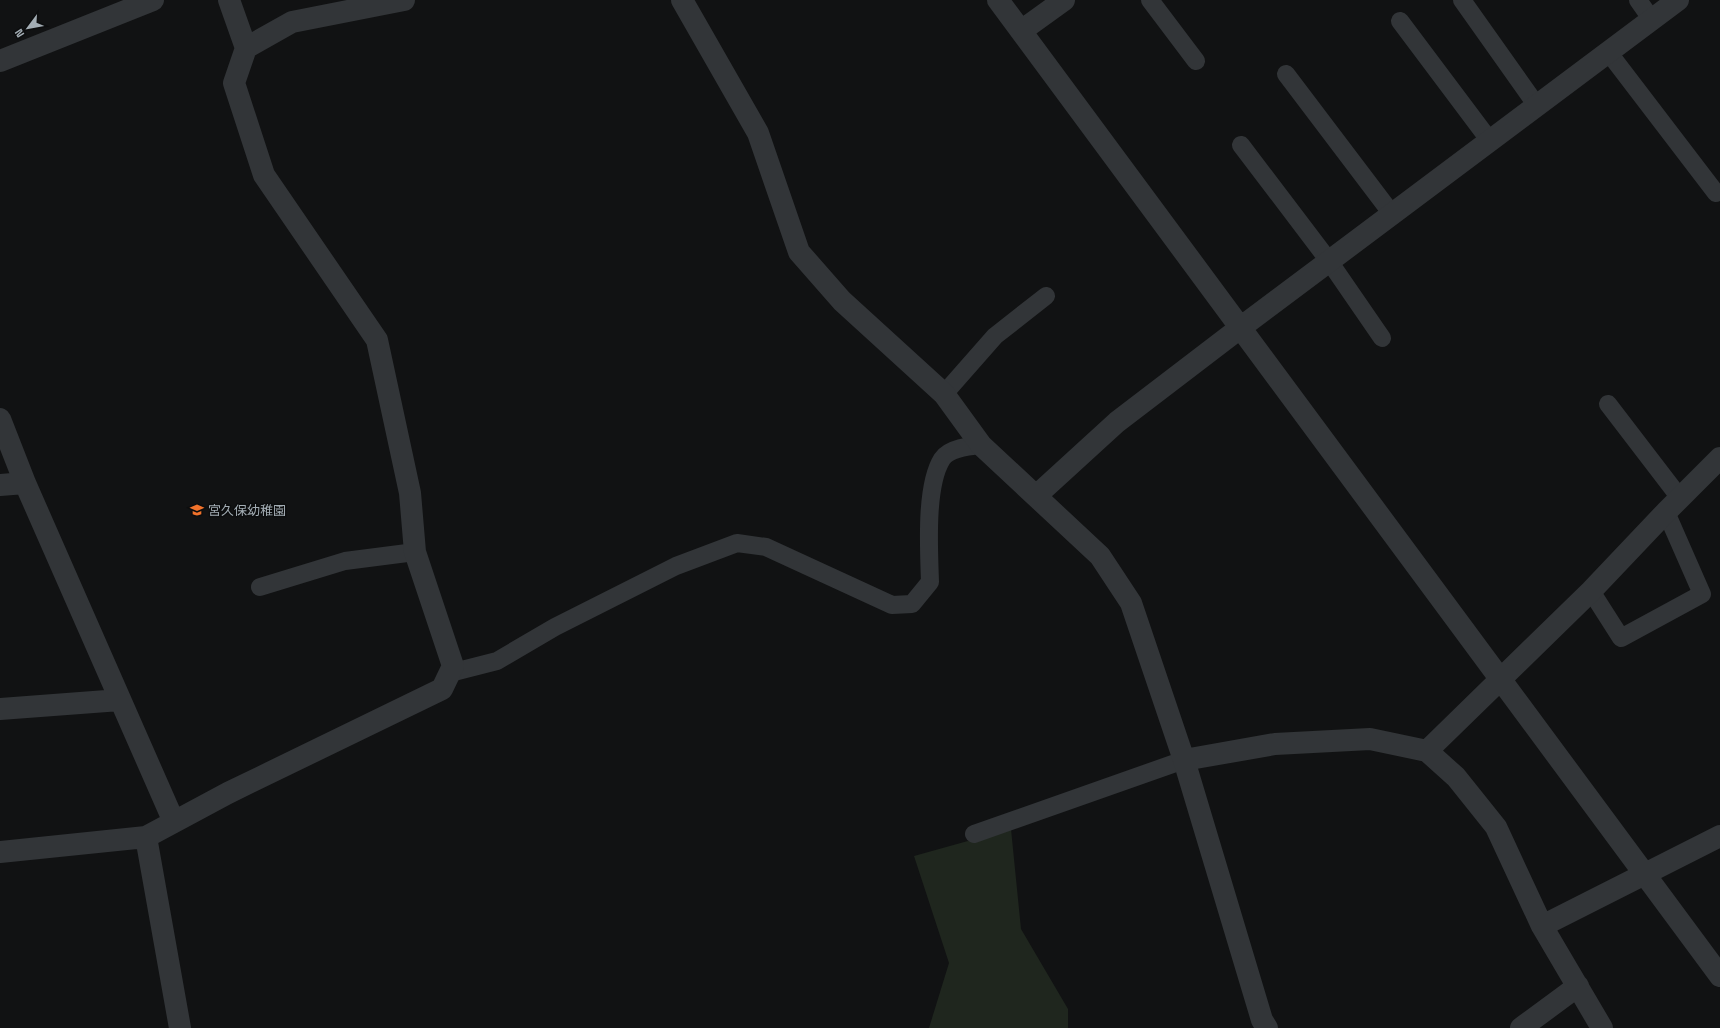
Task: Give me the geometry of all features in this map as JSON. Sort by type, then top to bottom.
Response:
[{"type":"street","points":[[0,61],[153,0]]},
{"type":"street","points":[[0,852],[146,836],[228,793],[442,689],[453,666],[415,552],[410,494],[377,340],[264,175],[234,83],[246,48],[228,0]]},
{"type":"street","points":[[246,48],[292,22],[404,0]]},
{"type":"street","points":[[682,0],[758,133],[799,252],[842,301],[944,394],[981,445],[1100,556],[1131,603],[1184,760],[1262,1020],[1267,1028]]},
{"type":"street","points":[[998,0],[1720,976]]},
{"type":"street","points":[[1021,31],[1064,0]]},
{"type":"street","points":[[1036,496],[1117,422],[1329,261],[1678,0]]},
{"type":"street","points":[[0,419],[25,483],[174,822]]},
{"type":"street","points":[[1427,751],[1591,591],[1720,458]]},
{"type":"street","points":[[0,485],[25,483]]},
{"type":"street","points":[[0,709],[120,700]]},
{"type":"street","points":[[1184,760],[1275,744],[1370,739],[1427,751],[1456,776],[1496,827],[1542,926],[1602,1028]]},
{"type":"street","points":[[146,836],[180,1028]]},
{"type":"street","points":[[1542,926],[1720,836]]},
{"type":"street","points":[[1521,1028],[1578,986]]},
{"type":"lane","points":[[1150,0],[1196,61]]},
{"type":"lane","points":[[1462,0],[1538,106]]},
{"type":"lane","points":[[1638,0],[1652,20]]},
{"type":"lane","points":[[1400,21],[1490,141]]},
{"type":"lane","points":[[1608,53],[1716,193]]},
{"type":"lane","points":[[1286,74],[1392,214]]},
{"type":"lane","points":[[1241,145],[1329,261],[1382,338]]},
{"type":"lane","points":[[944,394],[995,336],[1046,296]]},
{"type":"lane","points":[[1591,591],[1620,638],[1702,594],[1673,505],[1608,404]]},
{"type":"lane","points":[[450,673],[497,661],[556,627],[676,566],[737,543],[766,547],[892,606],[912,604],[930,582],[929,533],[933,480],[940,463],[943,458],[962,447],[981,445]]},
{"type":"lane","points":[[260,587],[345,561],[415,552]]},
{"type":"lane","points":[[974,834],[1184,760]]},
{"type":"shaded area","points":[[1011,829],[1021,929],[1068,1009],[1068,1028],[929,1028],[949,963],[914,856]]},
{"type":"place","name":"宮久保幼稚園","points":[[197,510]]}]
